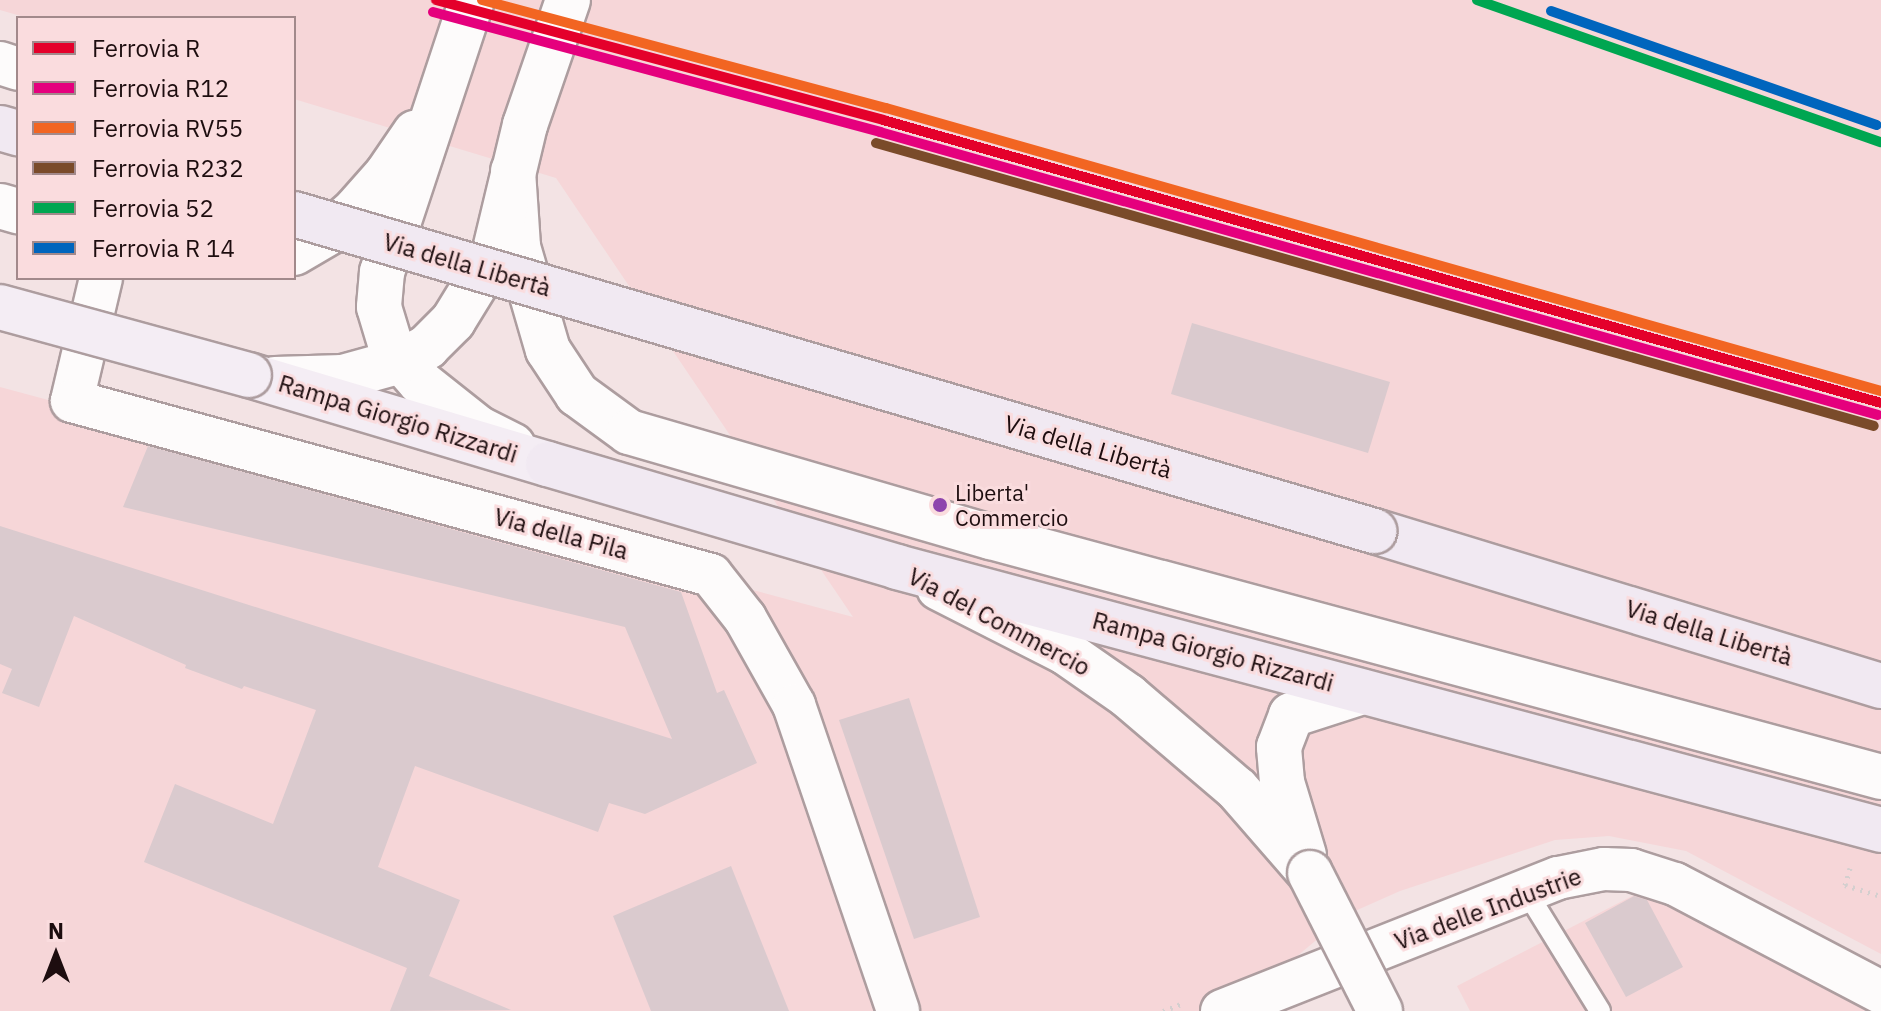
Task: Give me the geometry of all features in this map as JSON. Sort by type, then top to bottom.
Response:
[{"type":"highway","name":"Via della Libertà","points":[[296,215],[1374,531],[1881,686]]},
{"type":"highway","name":"Rampa Giorgio Rizzardi","points":[[548,464],[897,567],[1881,830]]},
{"type":"main road","name":"Rampa Giorgio Rizzardi","points":[[0,307],[249,375],[548,464]]},
{"type":"street","points":[[296,252],[330,232],[374,190],[437,97],[472,0]]},
{"type":"street","name":"Rampa Giorgio Rizzardi","points":[[249,375],[283,380],[343,377],[401,361],[442,334],[477,286],[494,254],[535,92],[568,0]]},
{"type":"street","name":"Rampa Giorgio Rizzardi","points":[[437,97],[378,292],[381,324],[401,361],[437,398],[478,428],[548,464]]},
{"type":"street","points":[[513,171],[518,247],[548,350],[577,394],[629,432],[991,537],[1881,777]]},
{"type":"street","name":"Via della Pila","points":[[101,280],[72,401],[711,575],[745,618],[794,705],[898,1011]]},
{"type":"street","name":"Via del Commercio","points":[[897,567],[1065,652],[1128,696],[1237,789],[1310,873]]},
{"type":"street","name":"Via del Commercio","points":[[1362,692],[1291,715],[1279,747],[1282,782],[1310,873],[1380,1011]]},
{"type":"street","name":"Via delle Industrie","points":[[1222,1011],[1526,891],[1580,873],[1631,870],[1675,884],[1881,992]]},
{"type":"lane","points":[[1526,891],[1600,1011]]},
{"type":"path","points":[[1850,867],[1845,885],[1881,896]]},
{"type":"shaded area","points":[[0,0],[1881,0],[1881,954],[1686,851],[1609,836],[1555,840],[1400,891],[1346,915],[1232,1011],[0,1011],[0,387],[853,617],[556,178],[296,100],[296,16],[21,16],[0,10]]},
{"type":"shaded area","points":[[1642,891],[1867,1011],[1470,1011],[1457,986]]},
{"type":"building","points":[[1192,323],[1390,382],[1368,453],[1171,394]]},
{"type":"building","points":[[148,446],[681,592],[717,693],[724,690],[757,763],[645,814],[609,803],[598,832],[415,766],[378,867],[460,900],[429,976],[511,1010],[390,1011],[407,968],[144,862],[175,784],[273,824],[316,710],[244,686],[242,689],[185,668],[186,665],[74,616],[39,707],[2,693],[12,669],[0,664],[0,526],[672,739],[625,627],[123,507]]},
{"type":"building","points":[[909,698],[980,917],[914,939],[839,720]]},
{"type":"building","points":[[731,866],[789,1011],[651,1011],[613,916]]},
{"type":"building","points":[[1634,896],[1647,900],[1683,967],[1626,997],[1585,923]]},
{"type":"rail line","name":"R","points":[[436,0],[883,120],[1881,403]]},
{"type":"rail line","name":"RV55","points":[[482,0],[886,108],[1881,391]]},
{"type":"rail line","name":"52","points":[[1477,0],[1881,142]]},
{"type":"rail line","name":"R12","points":[[433,12],[880,132],[1878,415]]},
{"type":"rail line","name":"R232","points":[[876,143],[1874,426]]},
{"type":"transit line","points":[[1551,11],[1877,125]]},
{"type":"place","name":"Liberta' Commercio","points":[[940,505]]}]
